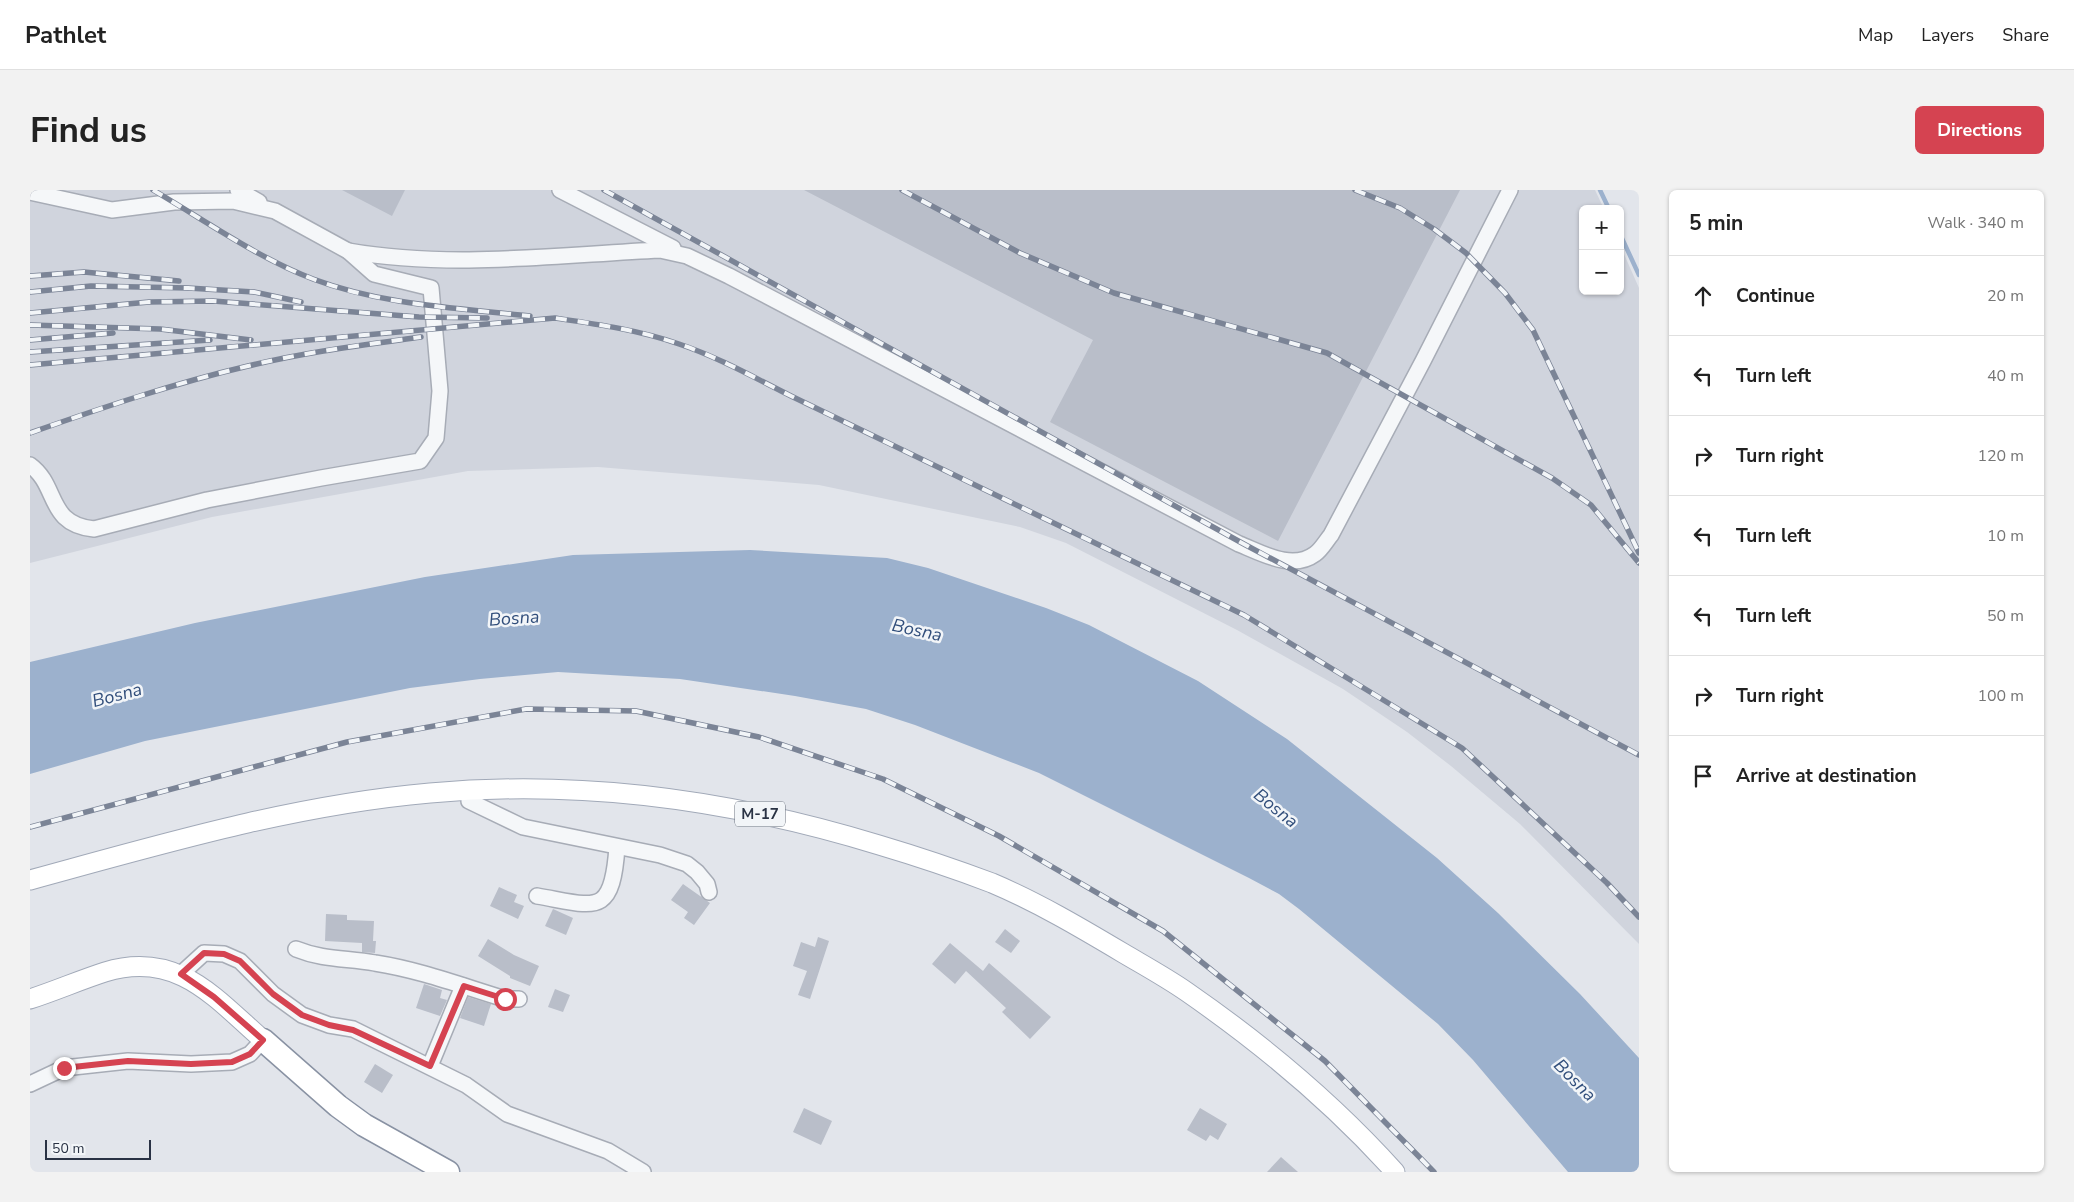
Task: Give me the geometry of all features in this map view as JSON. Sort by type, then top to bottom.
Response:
[{"type":"highway","points":[[263,1040],[338,1106],[364,1126],[448,1172]]},
{"type":"main road","name":"M-17","points":[[30,880],[196,835],[330,806],[431,793],[526,788],[622,792],[716,804],[818,827],[908,854],[993,884],[1082,928],[1184,990],[1264,1048],[1330,1106],[1395,1172]]},
{"type":"main road","points":[[30,999],[107,972],[131,968],[160,967],[181,974],[214,997],[263,1040]]},
{"type":"street","points":[[30,465],[37,470],[54,501],[71,523],[80,527],[94,529],[207,500],[420,461],[436,438],[440,391],[431,288],[374,274],[348,250],[238,190]]},
{"type":"street","points":[[560,190],[687,256],[738,280],[1239,544],[1284,562],[1298,561],[1315,554],[1330,535],[1423,361],[1510,190]]},
{"type":"street","points":[[30,192],[112,210],[174,202],[233,201],[275,211]]},
{"type":"street","points":[[348,250],[387,258],[424,260],[482,260],[660,250],[687,256]]},
{"type":"street","points":[[469,791],[469,801],[523,827],[660,855],[687,864],[707,884],[709,892]]},
{"type":"street","points":[[537,896],[592,905],[601,902],[613,884],[617,847]]},
{"type":"street","points":[[296,949],[327,959],[374,963],[402,969],[505,999],[519,999]]},
{"type":"street","points":[[181,974],[204,953],[224,954],[240,961],[273,994],[302,1015],[329,1025],[353,1030],[466,1085],[507,1114],[608,1151],[643,1172]]},
{"type":"street","points":[[430,1066],[464,986]]},
{"type":"street","points":[[30,1084],[64,1068],[128,1061],[191,1064],[232,1062],[250,1054],[263,1040]]},
{"type":"shaded area","points":[[30,190],[1595,190],[1602,205],[1579,205],[1579,295],[1624,295],[1624,254],[1639,288],[1639,944],[1520,824],[1407,732],[1343,689],[1237,630],[1066,543],[1020,527],[819,485],[598,467],[468,471],[212,517],[30,563]]},
{"type":"water","name":"Bosna","points":[[750,550],[887,558],[928,568],[1046,608],[1089,625],[1198,681],[1287,739],[1437,858],[1498,913],[1580,994],[1639,1058],[1639,1172],[1568,1172],[1473,1060],[1438,1024],[1279,894],[1039,773],[915,725],[866,709],[795,696],[680,679],[558,672],[410,688],[145,741],[30,774],[30,662],[195,623],[425,577],[573,555]]},
{"type":"building","points":[[342,190],[405,190],[392,216]]},
{"type":"building","points":[[804,190],[1460,190],[1278,541],[1050,422],[1093,340]]},
{"type":"building","points":[[683,884],[710,903],[694,925],[684,918],[688,912],[671,900]]},
{"type":"building","points":[[499,887],[517,895],[514,902],[524,906],[518,919],[490,906]]},
{"type":"building","points":[[553,909],[573,918],[566,935],[545,926]]},
{"type":"building","points":[[326,914],[347,915],[347,920],[374,921],[373,941],[376,941],[375,953],[362,952],[362,943],[325,941]]},
{"type":"building","points":[[1005,929],[1020,941],[1011,953],[995,942]]},
{"type":"building","points":[[818,937],[829,941],[810,999],[798,995],[807,971],[793,966],[801,942],[815,947]]},
{"type":"building","points":[[488,939],[514,955],[539,966],[530,986],[510,978],[510,976],[478,956]]},
{"type":"building","points":[[950,943],[983,971],[989,963],[1051,1017],[1030,1039],[1002,1012],[1006,1008],[966,971],[955,984],[932,964]]},
{"type":"building","points":[[424,984],[442,990],[440,998],[447,1000],[440,1016],[416,1008]]},
{"type":"building","points":[[555,989],[570,995],[563,1012],[548,1007]]},
{"type":"building","points":[[468,997],[491,1004],[484,1026],[460,1018]]},
{"type":"building","points":[[375,1064],[393,1075],[382,1093],[364,1082]]},
{"type":"building","points":[[804,1108],[832,1121],[821,1145],[793,1132]]},
{"type":"building","points":[[1200,1108],[1227,1124],[1218,1140],[1210,1135],[1206,1141],[1187,1130]]},
{"type":"building","points":[[1281,1157],[1298,1172],[1267,1172]]},
{"type":"waterway","points":[[1600,190],[1607,205]]},
{"type":"waterway","points":[[1624,243],[1639,275]]},
{"type":"railway","points":[[153,190],[252,250],[292,270],[339,288],[366,295],[447,308],[530,316]]},
{"type":"railway","points":[[604,190],[1242,543],[1639,755]]},
{"type":"railway","points":[[902,190],[1020,253],[1114,293],[1327,353],[1552,478],[1591,505],[1639,563]]},
{"type":"railway","points":[[1355,190],[1400,208],[1434,229],[1466,253],[1505,293],[1533,330],[1639,553]]},
{"type":"railway","points":[[30,276],[84,272],[179,281]]},
{"type":"railway","points":[[30,292],[91,286],[188,288],[254,292],[301,302]]},
{"type":"railway","points":[[30,313],[149,302],[213,301],[419,317],[487,318]]},
{"type":"railway","points":[[30,365],[555,318],[633,331],[679,344],[736,368],[1244,615],[1462,748],[1607,883],[1639,917]]},
{"type":"railway","points":[[30,325],[160,329],[251,340]]},
{"type":"railway","points":[[30,340],[113,333]]},
{"type":"railway","points":[[30,433],[193,380],[248,366],[312,353],[421,337]]},
{"type":"railway","points":[[30,352],[210,340]]},
{"type":"railway","points":[[30,827],[347,742],[526,709],[636,711],[759,737],[883,779],[999,836],[1163,931],[1325,1061],[1434,1172]]},
{"type":"route","points":[[64,1068],[128,1061],[191,1064],[232,1062],[250,1054],[263,1040],[214,997],[181,974],[204,953],[224,954],[240,961],[273,994],[302,1015],[329,1025],[353,1030],[430,1066],[464,986],[505,999]]}]
